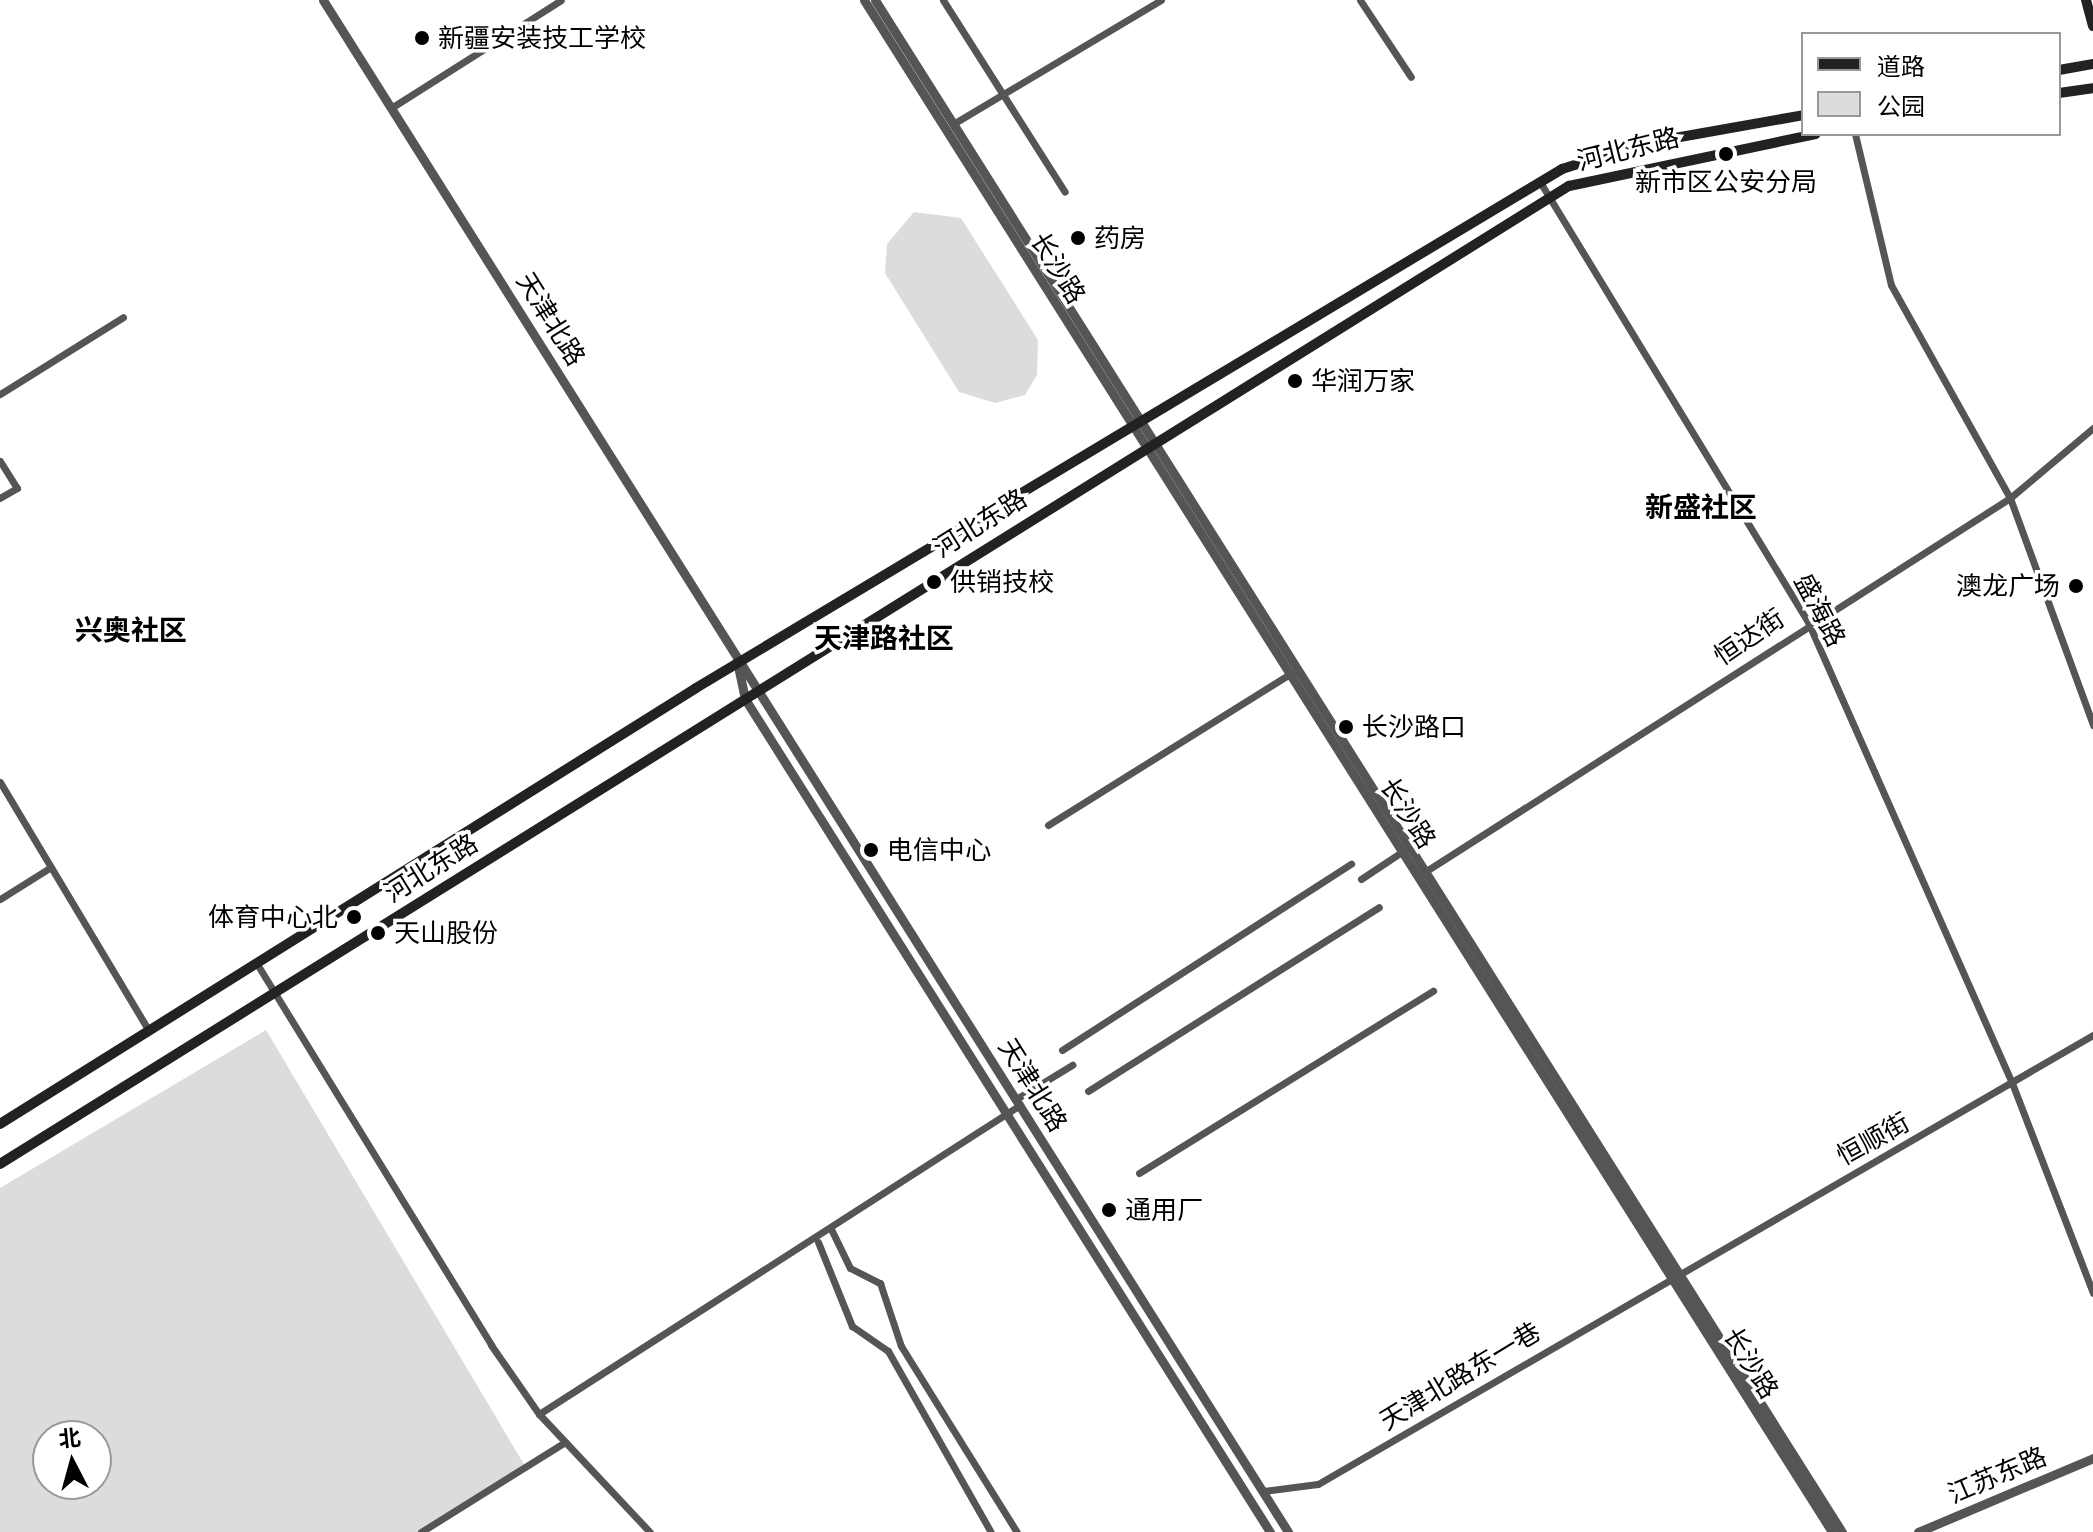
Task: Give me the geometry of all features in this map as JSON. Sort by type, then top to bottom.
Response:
[{"type":"main road","points":[[2086,0],[2093,26]]},
{"type":"main road","points":[[2061,70],[2093,64]]},
{"type":"main road","points":[[2061,93],[2093,88]]},
{"type":"main road","points":[[0,1124],[738,663],[1540,182],[1641,144],[1801,115]]},
{"type":"main road","name":"河北东路","points":[[0,1164],[1156,439],[1549,199],[1646,164],[1805,136]]},
{"type":"street","name":"天津北路","points":[[323,0],[1288,1532]]},
{"type":"street","points":[[391,108],[561,0]]},
{"type":"street","name":"长沙路","points":[[864,0],[1137,423],[1156,439],[1832,1532]]},
{"type":"street","name":"长沙路","points":[[875,0],[1137,423],[1145,446],[1406,849],[1425,872]]},
{"type":"street","points":[[943,0],[1065,192]]},
{"type":"street","points":[[953,124],[1161,0]]},
{"type":"street","points":[[1360,0],[1411,77]]},
{"type":"street","points":[[1856,136],[1904,316],[2010,498],[2093,725]]},
{"type":"street","name":"盛海路","points":[[1540,182],[1808,622],[2012,1083],[2093,1293]]},
{"type":"street","points":[[0,394],[123,317]]},
{"type":"street","name":"恒达街","points":[[1425,872],[1808,622],[2010,498],[2093,428]]},
{"type":"street","points":[[0,461],[17,488],[0,498]]},
{"type":"street","name":"天津北路","points":[[738,663],[745,699],[1011,1113],[1270,1532]]},
{"type":"street","points":[[1048,825],[1291,673]]},
{"type":"street","points":[[0,782],[149,1031]]},
{"type":"street","points":[[1361,879],[1406,849]]},
{"type":"street","points":[[1062,1050],[1351,864]]},
{"type":"street","points":[[0,899],[51,867]]},
{"type":"street","points":[[1088,1091],[1379,907]]},
{"type":"street","points":[[257,964],[539,1414],[650,1532]]},
{"type":"street","points":[[1139,1173],[1433,991]]},
{"type":"street","name":"恒顺街","points":[[1674,1272],[2093,1035]]},
{"type":"street","points":[[539,1414],[818,1242],[1011,1113],[1018,1102],[1072,1065]]},
{"type":"street","points":[[832,1231],[850,1268],[880,1283],[901,1346],[1017,1532]]},
{"type":"street","points":[[818,1242],[852,1326],[888,1351],[991,1532]]},
{"type":"street","name":"长沙路","points":[[1674,1272],[1842,1532]]},
{"type":"street","name":"天津北路东一巷","points":[[1263,1491],[1318,1484],[1674,1272]]},
{"type":"street","points":[[421,1532],[565,1442]]},
{"type":"street","name":"江苏东路","points":[[1918,1532],[2093,1458]]},
{"type":"green space","points":[[914,212],[961,218],[1038,340],[1037,375],[1025,395],[995,403],[959,392],[885,273],[887,244]]},
{"type":"green space","points":[[266,1030],[525,1466],[427,1532],[0,1532],[0,1188]]},
{"type":"place","name":"新疆安装技工学校","points":[[422,38]]},
{"type":"place","name":"新市区公安分局","points":[[1726,154]]},
{"type":"place","name":"药房","points":[[1078,238]]},
{"type":"place","name":"华润万家","points":[[1295,381]]},
{"type":"place","name":"供销技校","points":[[934,582]]},
{"type":"place","name":"澳龙广场","points":[[2076,586]]},
{"type":"place","name":"长沙路口","points":[[1346,727]]},
{"type":"place","name":"电信中心","points":[[871,850]]},
{"type":"place","name":"体育中心北","points":[[354,917]]},
{"type":"place","name":"天山股份","points":[[378,933]]},
{"type":"place","name":"通用厂","points":[[1109,1210]]},
{"type":"district","name":"新盛社区","points":[[1701,507]]},
{"type":"district","name":"兴奥社区","points":[[131,630]]},
{"type":"district","name":"天津路社区","points":[[884,638]]}]
